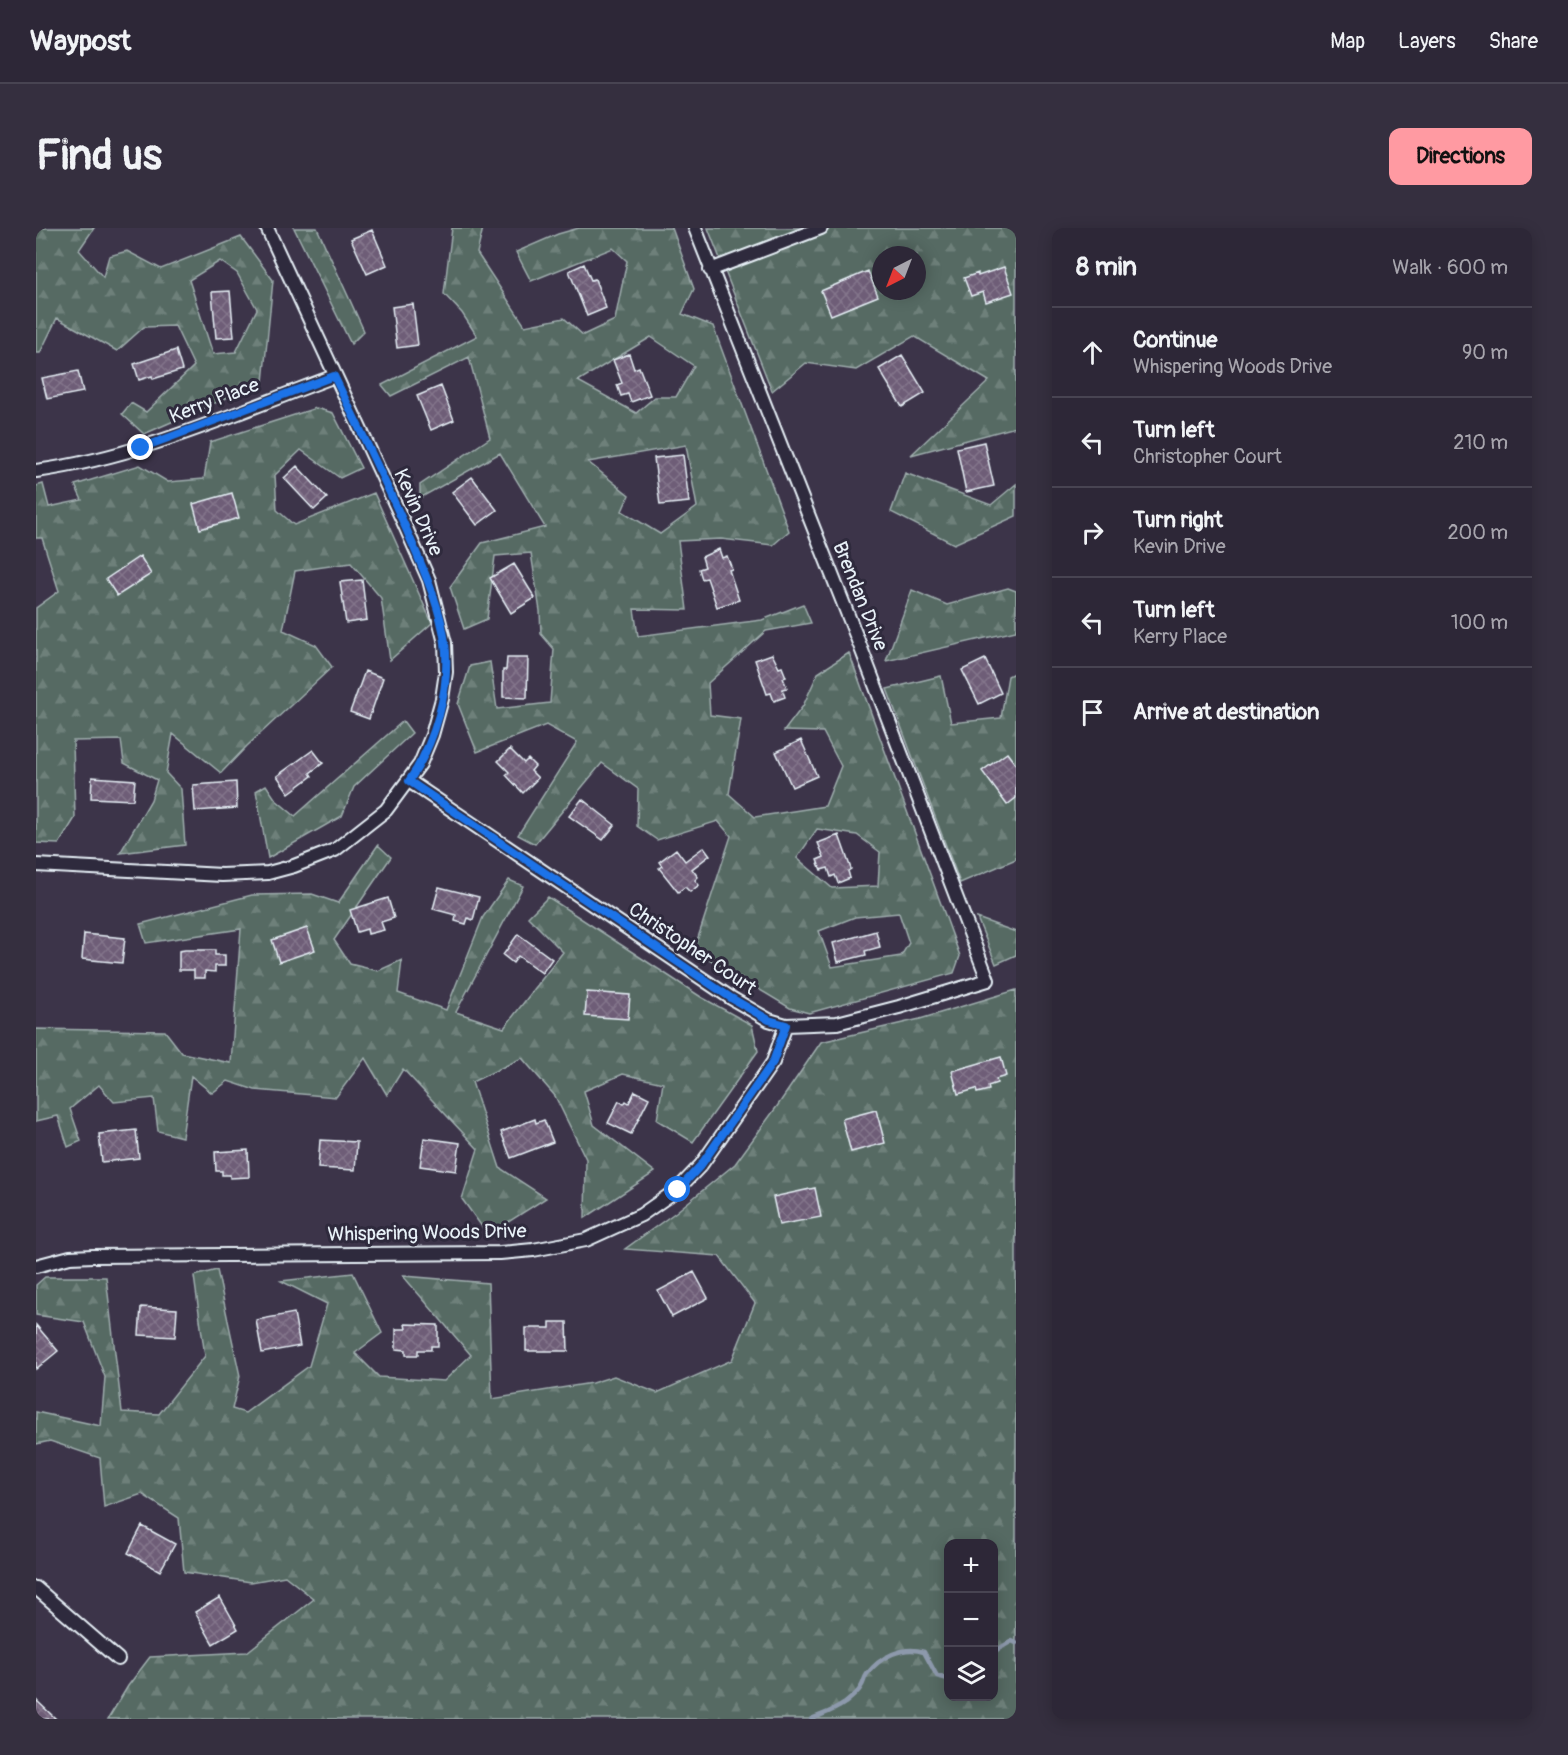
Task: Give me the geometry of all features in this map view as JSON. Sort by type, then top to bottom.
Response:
[{"type":"street","name":"Kevin Drive","points":[[36,865],[222,875],[268,873],[313,860],[334,850],[386,810],[420,764],[432,735],[442,699],[446,672],[445,643],[429,580],[267,228]]},
{"type":"street","name":"Brendan Drive","points":[[695,228],[859,643],[988,980]]},
{"type":"street","points":[[710,270],[822,228]]},
{"type":"street","name":"Kerry Place","points":[[36,471],[105,459],[141,448],[334,376]]},
{"type":"street","name":"Christopher Court","points":[[409,781],[731,998],[769,1020],[786,1025],[837,1023],[988,980]]},
{"type":"street","name":"Whispering Woods Drive","points":[[36,1266],[70,1257],[93,1256],[500,1253],[533,1250],[586,1240],[641,1215],[678,1190],[701,1165],[773,1062],[786,1025]]},
{"type":"street","points":[[36,1588],[118,1659]]},
{"type":"green space","points":[[36,228],[94,228],[79,250],[103,277],[109,256],[127,251],[161,269],[241,237],[273,280],[263,382],[144,434],[122,414],[131,403],[146,412],[194,366],[175,326],[144,327],[117,351],[57,318],[40,353],[36,353]],"holes":[[[220,261],[237,273],[257,309],[236,352],[213,354],[189,280]]]},
{"type":"green space","points":[[294,228],[317,228],[364,331],[351,344]]},
{"type":"green space","points":[[452,228],[483,228],[477,253],[525,326],[564,318],[583,335],[615,320],[627,261],[613,248],[531,281],[516,252],[558,234],[579,228],[672,228],[694,289],[682,314],[713,326],[789,531],[773,545],[721,539],[678,541],[687,610],[634,609],[638,636],[762,620],[803,604],[811,623],[766,631],[708,683],[710,715],[741,719],[729,794],[755,817],[825,806],[841,766],[823,732],[784,731],[803,706],[818,673],[849,653],[960,956],[954,973],[809,1013],[790,1008],[694,950],[731,836],[718,821],[657,840],[637,826],[638,789],[602,763],[535,844],[518,835],[577,742],[546,725],[477,752],[458,704],[470,666],[490,662],[497,709],[550,703],[554,649],[541,634],[540,611],[531,553],[495,556],[487,619],[464,629],[450,587],[482,543],[545,527],[500,453],[420,498],[420,485],[490,438],[469,357],[391,396],[382,385],[477,336],[462,313],[444,294]],"holes":[[[651,337],[694,366],[676,397],[655,397],[636,413],[578,381]],[[686,445],[697,507],[660,534],[622,511],[629,495],[588,462]],[[817,829],[857,835],[880,852],[878,886],[832,888],[797,858]],[[899,913],[909,943],[901,956],[832,967],[819,931],[855,917]]]},
{"type":"green space","points":[[708,228],[1016,228],[1016,427],[911,455],[989,381],[914,336],[856,370],[806,363],[772,391]]},
{"type":"green space","points":[[316,408],[333,413],[361,468],[340,478],[301,450],[275,475],[277,510],[294,525],[374,493],[432,623],[390,660],[381,598],[351,563],[295,571],[283,630],[316,645],[332,667],[221,773],[173,734],[166,773],[181,789],[185,845],[120,853],[151,800],[157,780],[124,763],[121,740],[73,741],[75,818],[59,844],[36,843],[36,608],[59,591],[42,538],[36,538],[36,486],[43,484],[49,507],[82,500],[75,485],[140,465],[168,482],[204,479],[210,442]]},
{"type":"green space","points":[[905,473],[991,505],[1016,484],[1016,516],[954,544],[891,512]]},
{"type":"green space","points":[[1008,588],[1016,591],[1016,631],[886,661],[912,590],[947,605]]},
{"type":"green space","points":[[1016,672],[1016,859],[960,883],[887,689],[941,676],[951,723],[1001,718],[1008,676]]},
{"type":"green space","points":[[403,721],[412,733],[354,787],[342,816],[268,858],[256,791],[266,785],[276,800],[295,816]]},
{"type":"green space","points":[[378,845],[391,857],[334,940],[350,964],[378,971],[402,960],[398,993],[446,1010],[483,917],[509,880],[523,886],[456,1012],[504,1028],[563,952],[528,917],[548,897],[701,997],[752,1025],[758,1051],[693,1142],[657,1120],[663,1083],[623,1074],[584,1091],[594,1125],[655,1172],[585,1218],[586,1159],[555,1096],[522,1058],[472,1082],[500,1168],[546,1198],[488,1235],[462,1199],[478,1149],[403,1069],[387,1095],[365,1058],[336,1097],[255,1090],[228,1081],[212,1093],[191,1076],[182,1137],[158,1131],[154,1098],[114,1102],[99,1085],[70,1109],[81,1141],[68,1147],[58,1116],[36,1121],[36,1029],[165,1031],[182,1053],[231,1063],[241,929],[146,943],[140,924],[252,895],[312,894],[338,903]]},
{"type":"green space","points":[[977,918],[1016,932],[1016,955],[996,964]]},
{"type":"green space","points":[[1016,990],[1016,1719],[108,1719],[128,1686],[150,1657],[247,1652],[314,1599],[285,1576],[251,1582],[184,1572],[179,1518],[142,1494],[104,1507],[100,1458],[50,1441],[36,1444],[36,1412],[101,1426],[105,1377],[84,1322],[36,1315],[36,1285],[45,1277],[106,1277],[122,1412],[159,1414],[205,1356],[194,1276],[217,1270],[240,1376],[232,1409],[245,1413],[309,1366],[327,1304],[281,1281],[353,1273],[382,1333],[355,1353],[379,1377],[444,1381],[471,1355],[403,1276],[488,1283],[492,1399],[592,1383],[614,1376],[657,1393],[732,1360],[755,1303],[719,1256],[625,1249],[676,1212],[735,1164],[821,1042],[920,1019]]},
{"type":"building","points":[[372,230],[387,265],[367,274],[351,239]]},
{"type":"building","points":[[584,264],[591,280],[595,279],[606,308],[587,316],[569,271]]},
{"type":"building","points":[[1004,267],[1013,293],[986,302],[983,292],[971,296],[964,278]]},
{"type":"building","points":[[868,271],[872,281],[872,298],[831,315],[821,291]]},
{"type":"building","points":[[230,291],[234,337],[216,338],[212,292]]},
{"type":"building","points":[[413,304],[418,345],[397,348],[392,307]]},
{"type":"building","points":[[176,350],[182,370],[153,379],[152,376],[139,380],[134,364]]},
{"type":"building","points":[[629,354],[634,369],[639,367],[650,395],[631,402],[628,394],[621,396],[617,385],[622,383],[613,360]]},
{"type":"building","points":[[902,355],[925,393],[902,407],[879,369]]},
{"type":"building","points":[[78,371],[83,392],[47,399],[42,378]]},
{"type":"building","points":[[441,386],[454,420],[431,430],[417,396]]},
{"type":"building","points":[[984,442],[994,486],[966,492],[957,448]]},
{"type":"building","points":[[683,455],[689,502],[660,505],[654,458]]},
{"type":"building","points":[[297,466],[327,498],[314,510],[284,478]]},
{"type":"building","points":[[472,477],[497,510],[477,525],[452,492]]},
{"type":"building","points":[[232,493],[239,518],[200,529],[193,504]]},
{"type":"building","points":[[719,549],[722,558],[727,556],[739,600],[717,607],[707,578],[702,579],[699,569],[705,567],[702,557]]},
{"type":"building","points":[[140,556],[151,574],[117,596],[106,579]]},
{"type":"building","points":[[514,564],[535,598],[511,613],[490,578]]},
{"type":"building","points":[[362,580],[367,620],[346,623],[340,582]]},
{"type":"building","points":[[772,654],[779,668],[782,667],[787,688],[782,689],[785,697],[774,701],[771,693],[767,694],[755,660]]},
{"type":"building","points":[[507,658],[528,658],[527,698],[503,697],[503,670],[506,670]]},
{"type":"building","points":[[985,659],[1001,693],[979,704],[962,670]]},
{"type":"building","points":[[365,671],[383,678],[369,719],[350,712]]},
{"type":"building","points":[[801,740],[817,776],[792,787],[776,752]]},
{"type":"building","points":[[510,749],[524,763],[528,759],[535,766],[531,771],[538,778],[523,793],[506,775],[509,772],[498,761]]},
{"type":"building","points":[[313,750],[323,763],[310,773],[312,776],[289,793],[277,776]]},
{"type":"building","points":[[1007,753],[1016,765],[1016,798],[1007,805],[982,771]]},
{"type":"building","points":[[92,777],[135,780],[133,800],[91,798]]},
{"type":"building","points":[[236,782],[237,808],[195,811],[193,785]]},
{"type":"building","points":[[582,799],[615,825],[603,840],[569,816]]},
{"type":"building","points":[[839,835],[851,869],[848,871],[850,878],[838,883],[835,875],[831,877],[828,868],[821,870],[817,860],[824,857],[818,843]]},
{"type":"building","points":[[704,847],[710,855],[692,869],[698,877],[695,880],[699,885],[690,892],[685,887],[678,892],[659,868],[662,866],[659,862],[676,849],[685,861]]},
{"type":"building","points":[[439,887],[479,897],[473,920],[468,918],[466,924],[455,921],[456,915],[433,909]]},
{"type":"building","points":[[388,898],[394,918],[381,922],[384,930],[368,934],[367,929],[357,932],[350,910]]},
{"type":"building","points":[[307,928],[315,950],[279,962],[272,940]]},
{"type":"building","points":[[876,931],[880,947],[865,951],[866,955],[838,962],[833,943]]},
{"type":"building","points":[[84,934],[125,938],[122,963],[82,959]]},
{"type":"building","points":[[518,934],[552,959],[542,973],[518,956],[513,963],[503,955]]},
{"type":"building","points":[[215,950],[215,955],[225,955],[225,966],[215,966],[215,972],[205,971],[205,978],[194,978],[194,970],[179,970],[179,951]]},
{"type":"building","points":[[587,992],[630,995],[628,1019],[585,1016]]},
{"type":"building","points":[[1001,1057],[1006,1076],[996,1079],[997,1083],[988,1086],[989,1090],[977,1093],[976,1089],[958,1094],[952,1071]]},
{"type":"building","points":[[635,1091],[649,1098],[631,1134],[608,1123],[619,1101],[624,1104],[626,1101],[629,1103]]},
{"type":"building","points":[[876,1110],[885,1143],[851,1152],[842,1119]]},
{"type":"building","points":[[535,1119],[536,1123],[544,1120],[553,1142],[511,1158],[501,1132]]},
{"type":"building","points":[[136,1130],[139,1158],[102,1162],[99,1134]]},
{"type":"building","points":[[424,1138],[460,1143],[456,1171],[420,1166]]},
{"type":"building","points":[[320,1140],[357,1142],[355,1170],[318,1168]]},
{"type":"building","points":[[248,1150],[249,1177],[230,1178],[230,1175],[222,1175],[222,1171],[216,1171],[215,1152]]},
{"type":"building","points":[[815,1188],[821,1217],[779,1225],[773,1197]]},
{"type":"building","points":[[694,1272],[708,1298],[672,1317],[658,1291]]},
{"type":"building","points":[[141,1307],[177,1309],[175,1337],[139,1335]]},
{"type":"building","points":[[294,1313],[300,1346],[262,1353],[256,1320]]},
{"type":"building","points":[[550,1322],[567,1322],[568,1351],[526,1351],[526,1328],[550,1328]]},
{"type":"building","points":[[405,1324],[438,1325],[438,1346],[431,1346],[431,1350],[418,1350],[418,1355],[406,1355],[406,1350],[396,1349],[396,1329],[406,1329]]},
{"type":"building","points":[[36,1325],[58,1351],[36,1369]]},
{"type":"building","points":[[142,1526],[175,1544],[160,1571],[128,1553]]},
{"type":"building","points":[[220,1597],[238,1629],[213,1644],[195,1612]]},
{"type":"building","points":[[36,1700],[56,1719],[36,1719]]},
{"type":"waterway","points":[[998,1649],[1012,1641],[1016,1643]]},
{"type":"waterway","points":[[811,1719],[845,1703],[858,1691],[866,1676],[878,1662],[900,1651],[924,1652],[937,1676],[944,1678]]},
{"type":"route","points":[[141,448],[334,376],[429,580],[445,643],[446,672],[442,699],[432,735],[420,764],[409,781],[731,998],[769,1020],[786,1025],[773,1062],[701,1165],[678,1190]]}]
